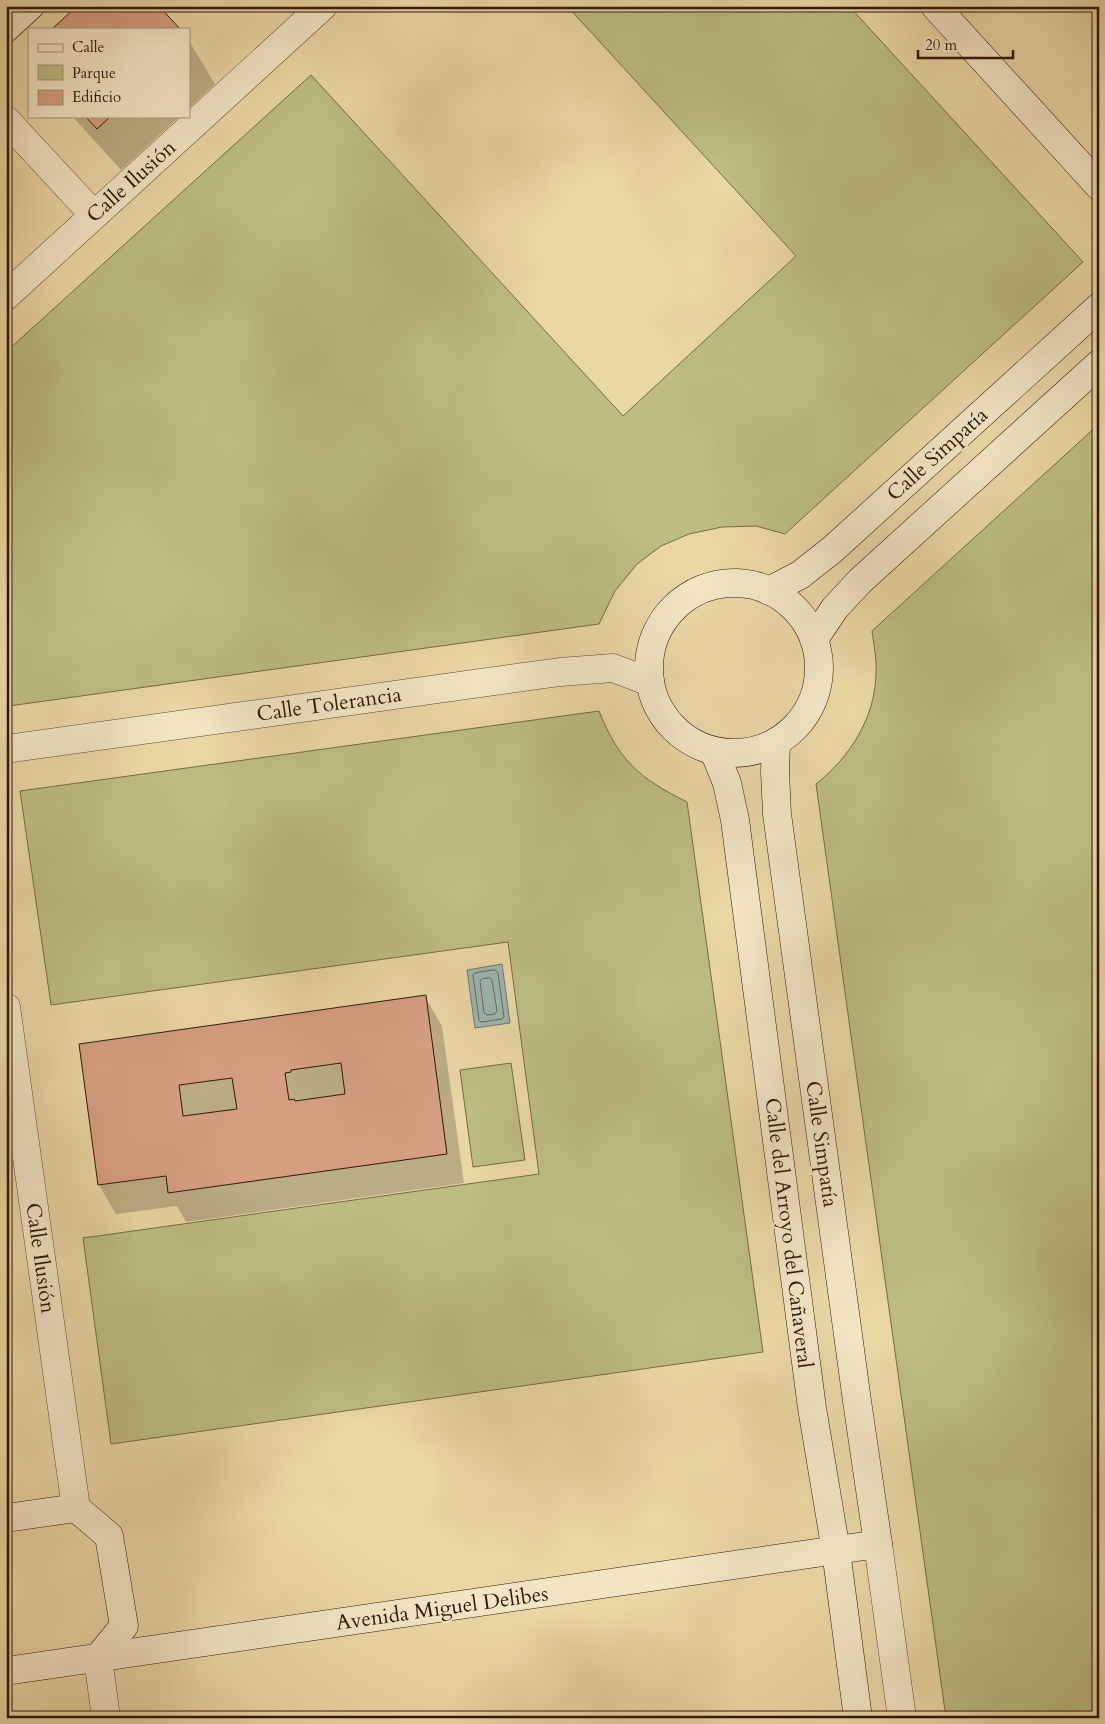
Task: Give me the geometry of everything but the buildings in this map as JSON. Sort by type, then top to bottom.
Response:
[{"type":"main road","name":"Calle Ilusión","points":[[6,296],[323,6]]},
{"type":"main road","points":[[935,6],[1099,186]]},
{"type":"main road","points":[[6,120],[94,216]]},
{"type":"main road","name":"Calle Simpatía","points":[[769,590],[800,575],[832,549],[1099,307]]},
{"type":"main road","name":"Calle Simpatía","points":[[814,639],[835,608],[860,581],[1099,364]]},
{"type":"main road","points":[[729,583],[750,585],[769,590],[788,602],[804,619],[814,639],[819,658],[819,678],[814,698],[805,715],[792,730],[776,742],[757,750],[735,754],[714,751],[695,744],[679,733],[666,718],[656,701],[650,682],[650,662],[654,642],[662,623],[691,595],[710,587],[729,583]]},
{"type":"main road","name":"Calle Tolerancia","points":[[6,750],[560,672],[613,668],[650,682]]},
{"type":"main road","name":"Calle Simpatía","points":[[776,742],[777,814],[878,1544]]},
{"type":"main road","name":"Calle del Arroyo del Cañaveral","points":[[714,751],[726,783],[735,820],[812,1408],[836,1551],[858,1718]]},
{"type":"main road","name":"Calle Ilusión","points":[[6,1007],[76,1508]]},
{"type":"main road","points":[[6,1518],[76,1508],[109,1536],[124,1626],[98,1658],[106,1718]]},
{"type":"main road","points":[[878,1544],[902,1718]]},
{"type":"main road","name":"Avenida Miguel Delibes","points":[[6,1671],[878,1544]]},
{"type":"street","points":[[6,29],[31,6]]},
{"type":"green space","points":[[567,6],[849,6],[1083,262],[785,534],[756,526],[722,527],[689,534],[661,546],[637,564],[615,591],[599,624],[9,706],[6,689],[6,352],[311,75],[623,416],[796,256]]},
{"type":"green space","points":[[1099,424],[1099,1718],[946,1718],[816,784],[840,762],[866,721],[875,690],[876,658],[872,631]]},
{"type":"green space","points":[[599,711],[614,743],[632,766],[656,785],[687,802],[763,1352],[111,1444],[83,1238],[539,1174],[508,942],[51,1005],[20,791]]},
{"type":"green space","points":[[511,1063],[525,1160],[473,1167],[460,1070]]},
{"type":"water","points":[[502,964],[510,1023],[475,1028],[467,970]]}]
